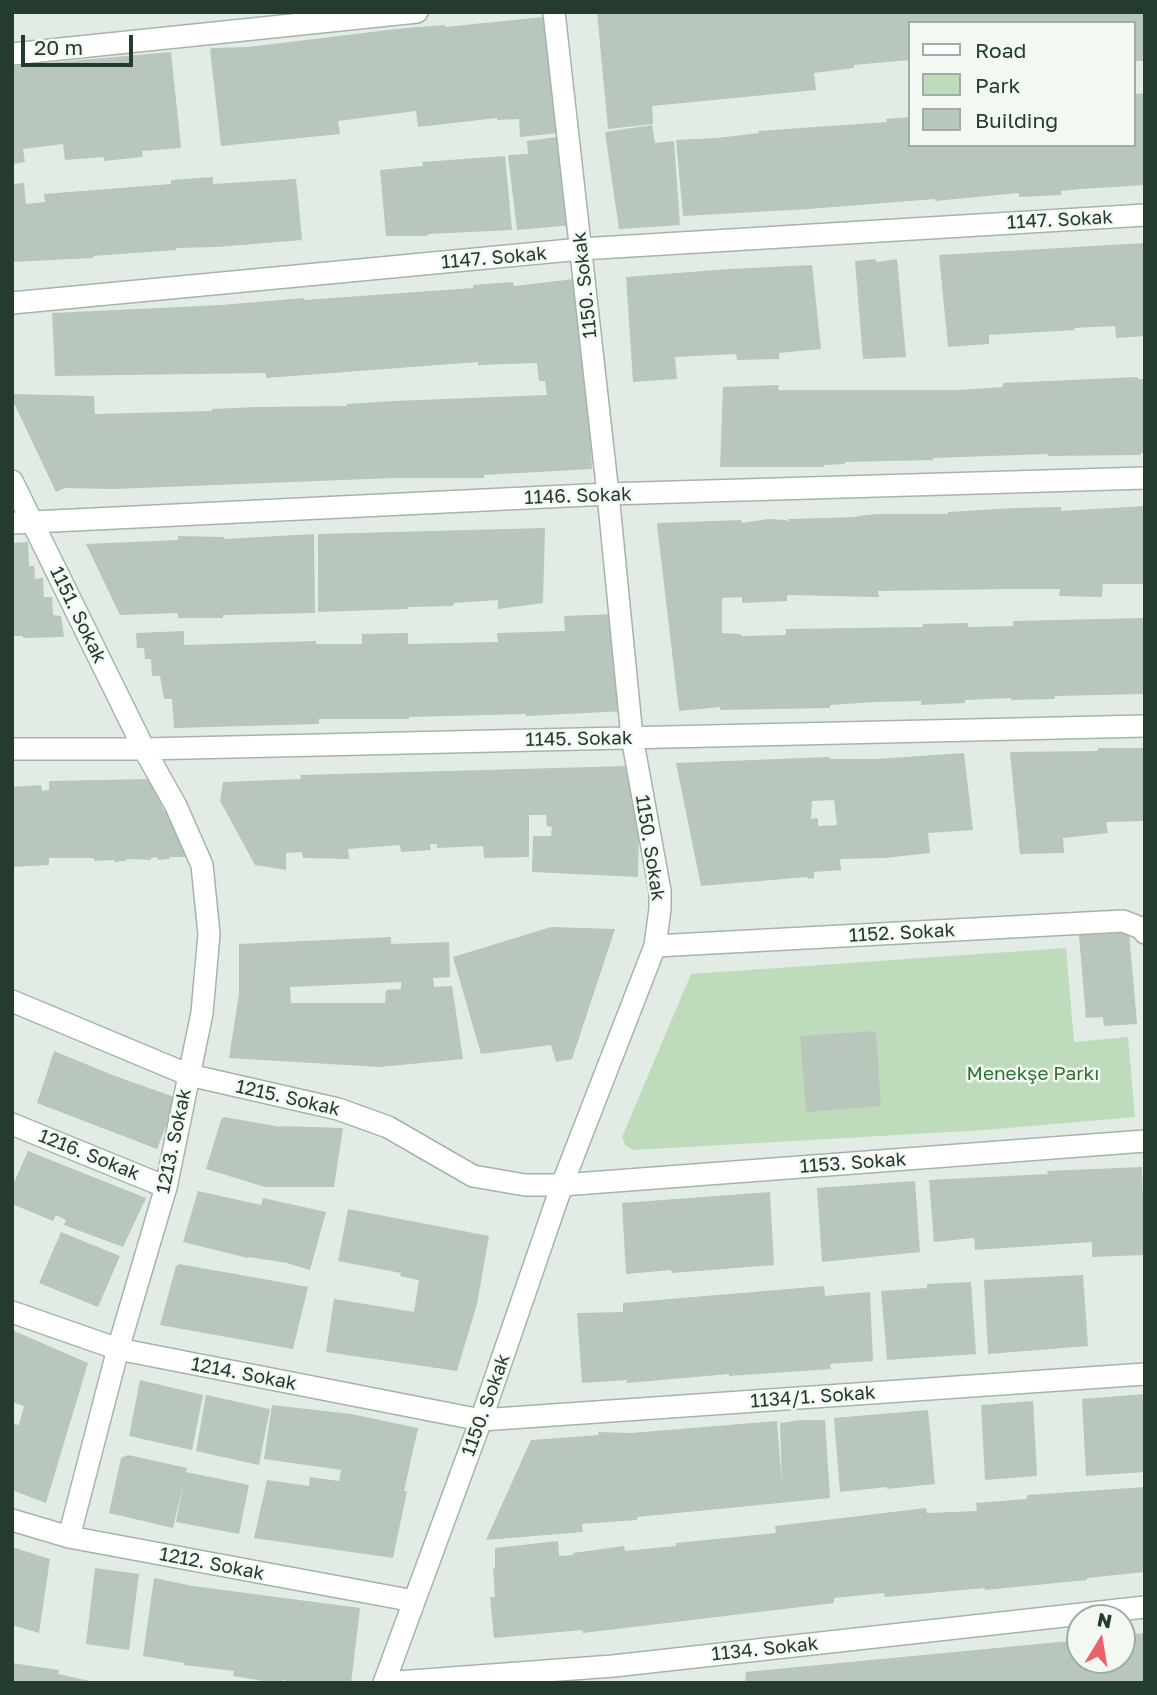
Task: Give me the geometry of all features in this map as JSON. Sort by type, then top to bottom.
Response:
[{"type":"street","points":[[12,54],[416,12]]},
{"type":"street","name":"1150. Sokak","points":[[384,1683],[481,1420],[562,1185],[655,946],[660,909],[660,891],[632,737],[608,494],[554,12]]},
{"type":"street","name":"1147. Sokak","points":[[12,303],[581,249],[1145,215]]},
{"type":"street","name":"1146. Sokak","points":[[22,522],[608,494],[1145,478]]},
{"type":"street","name":"1151. Sokak","points":[[12,481],[22,522],[144,749]]},
{"type":"street","name":"1145. Sokak","points":[[12,749],[144,749],[1145,726]]},
{"type":"street","name":"1213. Sokak","points":[[69,1537],[118,1349],[166,1187],[202,1013],[209,934],[202,865],[176,806],[144,749]]},
{"type":"street","name":"1152. Sokak","points":[[655,946],[1122,921],[1142,928],[1145,933]]},
{"type":"street","name":"1215. Sokak","points":[[12,1001],[189,1075],[338,1109],[388,1127],[473,1177],[525,1185],[562,1185]]},
{"type":"street","name":"1216. Sokak","points":[[12,1124],[166,1187]]},
{"type":"street","name":"1153. Sokak","points":[[562,1185],[1145,1141]]},
{"type":"street","name":"1214. Sokak","points":[[12,1312],[118,1349],[481,1420]]},
{"type":"street","name":"1134/1. Sokak","points":[[481,1420],[1145,1374]]},
{"type":"street","name":"1212. Sokak","points":[[12,1520],[69,1537],[414,1601]]},
{"type":"street","name":"1134. Sokak","points":[[384,1683],[613,1666],[1145,1607]]},
{"type":"street","points":[[613,1666],[633,1683]]},
{"type":"green space","name":"Menekşe Parkı","points":[[1066,948],[1074,1042],[1128,1037],[1135,1117],[985,1130],[634,1150],[626,1146],[622,1137],[691,974]]},
{"type":"building","points":[[597,12],[1145,12],[1145,61],[1136,61],[1136,21],[908,21],[908,60],[854,65],[854,68],[814,73],[816,90],[652,106],[653,124],[608,129]]},
{"type":"building","points":[[543,17],[559,133],[520,137],[519,119],[497,118],[418,127],[416,111],[338,121],[340,134],[221,146],[210,50],[212,48],[248,47],[405,28],[445,27]]},
{"type":"building","points":[[171,52],[181,148],[142,151],[143,157],[104,161],[104,157],[65,160],[63,144],[23,149],[25,162],[12,164],[14,66]]},
{"type":"building","points":[[1145,93],[1145,185],[1061,191],[1061,195],[1019,197],[1019,193],[935,201],[683,216],[676,140],[887,122],[886,119],[908,117],[908,147],[1136,147],[1136,94]]},
{"type":"building","points":[[652,125],[655,143],[674,141],[680,225],[619,229],[605,132]]},
{"type":"building","points":[[564,136],[573,225],[517,230],[508,155],[528,154],[527,141]]},
{"type":"building","points":[[505,156],[512,230],[386,236],[380,170],[423,166],[422,162]]},
{"type":"building","points":[[213,177],[213,184],[296,179],[302,240],[176,248],[93,258],[12,262],[12,184],[24,183],[26,204],[45,202],[44,194],[171,184],[171,180]]},
{"type":"building","points":[[1145,243],[1145,336],[1116,338],[1115,326],[1074,328],[1075,330],[989,335],[989,344],[948,347],[939,255]]},
{"type":"building","points":[[875,259],[877,262],[897,259],[906,357],[863,359],[855,261]]},
{"type":"building","points":[[812,265],[821,349],[779,353],[779,359],[737,360],[736,354],[675,357],[677,379],[633,382],[626,277]]},
{"type":"building","points":[[574,279],[589,405],[592,469],[484,475],[484,478],[394,478],[114,489],[65,488],[56,492],[12,399],[12,394],[94,396],[95,414],[347,406],[346,404],[393,401],[547,395],[545,381],[539,381],[537,363],[478,365],[478,362],[266,378],[266,373],[55,376],[52,313],[304,300],[473,288],[473,285],[513,282],[514,286]]},
{"type":"building","points":[[1138,377],[1145,379],[1145,453],[1141,455],[1048,454],[845,462],[824,467],[720,467],[723,387],[779,385],[778,390],[959,390],[1003,387],[1003,383]]},
{"type":"building","points":[[1145,506],[1145,584],[1103,584],[1102,597],[1059,596],[1060,589],[1014,589],[878,591],[879,597],[787,595],[787,601],[742,603],[742,597],[722,598],[722,633],[741,636],[786,635],[786,629],[923,627],[923,624],[968,623],[968,627],[1013,626],[1013,621],[1145,618],[1145,694],[965,700],[965,703],[921,705],[921,701],[876,702],[830,705],[830,708],[720,710],[720,707],[679,711],[658,523],[741,520],[742,523],[768,519],[788,522],[789,519],[878,514],[948,514],[1061,507],[1061,511]]},
{"type":"building","points":[[545,528],[543,603],[498,609],[498,600],[408,609],[318,612],[318,534]]},
{"type":"building","points":[[314,534],[315,613],[223,615],[223,618],[178,618],[178,613],[120,615],[86,544],[178,540],[178,536],[224,539]]},
{"type":"building","points":[[28,542],[29,566],[34,566],[35,579],[43,578],[44,597],[52,597],[53,615],[61,616],[64,637],[12,636],[12,543]]},
{"type":"building","points":[[616,614],[626,711],[526,716],[319,719],[319,724],[174,728],[172,699],[164,699],[160,676],[152,676],[151,659],[145,659],[144,648],[137,648],[136,633],[184,631],[184,645],[316,641],[316,644],[362,644],[362,634],[408,633],[408,644],[498,642],[497,633],[565,631],[564,616]]},
{"type":"building","points":[[1098,748],[1145,748],[1145,821],[1106,822],[1108,833],[1063,838],[1064,853],[1020,854],[1010,752],[1098,751]]},
{"type":"building","points":[[964,753],[973,830],[928,833],[930,853],[840,859],[841,870],[814,872],[814,878],[701,886],[676,763],[829,757],[875,759]],"holes":[[[834,800],[837,825],[818,826],[818,818],[811,819],[812,801]]]},
{"type":"building","points":[[628,766],[636,824],[639,824],[638,877],[532,872],[533,836],[551,836],[552,827],[547,826],[546,815],[529,815],[529,857],[484,858],[483,846],[437,848],[437,844],[430,844],[431,850],[401,852],[400,845],[348,849],[349,859],[303,858],[302,852],[286,853],[286,870],[255,865],[220,801],[223,782],[301,779],[300,775]]},
{"type":"building","points":[[151,779],[155,787],[153,789],[163,803],[161,805],[165,812],[167,811],[188,854],[187,857],[126,859],[114,862],[94,861],[94,858],[49,858],[49,865],[12,867],[12,787],[41,785],[42,791],[49,790],[49,781]]},
{"type":"building","points":[[551,927],[615,929],[572,1059],[556,1062],[551,1045],[481,1054],[453,957]]},
{"type":"building","points":[[1129,932],[1137,1024],[1104,1026],[1103,1017],[1086,1018],[1079,935]]},
{"type":"building","points":[[391,937],[391,944],[449,942],[450,977],[433,978],[434,987],[452,986],[463,1059],[379,1067],[229,1058],[239,994],[239,944]],"holes":[[[401,982],[401,989],[386,990],[385,1003],[291,1003],[290,987]]]},
{"type":"building","points":[[876,1031],[881,1106],[806,1112],[800,1036]]},
{"type":"building","points":[[54,1051],[177,1098],[157,1149],[37,1103]]},
{"type":"building","points":[[224,1117],[281,1127],[343,1128],[334,1187],[265,1187],[206,1169]]},
{"type":"building","points":[[28,1151],[146,1198],[123,1247],[64,1225],[66,1220],[56,1215],[53,1221],[12,1204],[12,1187]]},
{"type":"building","points":[[1142,1167],[1145,1255],[1092,1257],[1092,1242],[975,1250],[974,1238],[934,1242],[929,1180]]},
{"type":"building","points":[[915,1181],[920,1252],[822,1262],[817,1188]]},
{"type":"building","points":[[198,1191],[261,1205],[263,1198],[326,1212],[310,1270],[183,1242]]},
{"type":"building","points":[[770,1192],[774,1265],[626,1274],[622,1203]]},
{"type":"building","points":[[348,1209],[489,1236],[477,1304],[457,1371],[326,1352],[334,1299],[414,1312],[419,1280],[400,1276],[401,1273],[338,1261]]},
{"type":"building","points":[[61,1232],[120,1256],[98,1307],[39,1283]]},
{"type":"building","points":[[179,1264],[308,1287],[293,1349],[160,1325],[176,1266]]},
{"type":"building","points":[[1083,1275],[1088,1346],[988,1354],[984,1280]]},
{"type":"building","points":[[971,1282],[976,1354],[887,1360],[881,1291],[927,1288],[927,1284]]},
{"type":"building","points":[[824,1286],[825,1296],[870,1292],[873,1361],[830,1364],[831,1369],[627,1383],[627,1380],[582,1383],[577,1313],[623,1312],[623,1303]]},
{"type":"building","points":[[12,1330],[88,1363],[46,1503],[12,1490],[12,1423],[19,1425],[24,1406],[12,1402]]},
{"type":"building","points":[[140,1380],[203,1395],[192,1450],[129,1436]]},
{"type":"building","points":[[1145,1394],[1145,1472],[1086,1476],[1082,1399]]},
{"type":"building","points":[[206,1395],[270,1409],[259,1465],[196,1451]]},
{"type":"building","points":[[1033,1401],[1037,1476],[985,1480],[981,1405]]},
{"type":"building","points":[[272,1405],[351,1414],[418,1428],[393,1558],[254,1538],[267,1480],[309,1486],[310,1477],[339,1481],[341,1470],[264,1459]]},
{"type":"building","points":[[928,1410],[935,1484],[840,1492],[834,1418]]},
{"type":"building","points":[[825,1420],[830,1498],[637,1517],[637,1520],[582,1524],[583,1532],[486,1540],[531,1440],[599,1435],[598,1432],[631,1433],[777,1421],[782,1483],[780,1423]]},
{"type":"building","points":[[128,1455],[187,1468],[186,1472],[249,1485],[239,1534],[176,1522],[183,1485],[173,1528],[109,1513],[121,1458]]},
{"type":"building","points":[[1145,1487],[1145,1572],[985,1590],[885,1597],[884,1593],[834,1598],[834,1603],[583,1633],[582,1630],[494,1638],[490,1597],[495,1597],[495,1548],[558,1541],[559,1556],[624,1546],[625,1551],[776,1533],[775,1526],[926,1508],[927,1513],[977,1511],[976,1503],[1027,1499],[1027,1495]]},
{"type":"building","points":[[12,1547],[50,1559],[39,1633],[12,1625]]},
{"type":"building","points":[[95,1568],[139,1574],[129,1650],[86,1644]]},
{"type":"building","points":[[154,1578],[193,1586],[360,1608],[351,1683],[299,1683],[282,1680],[282,1683],[276,1683],[233,1676],[234,1671],[184,1665],[143,1656]]},
{"type":"building","points":[[1145,1633],[1145,1683],[745,1683],[746,1672],[1066,1641],[1066,1674],[1136,1674],[1136,1634]]},
{"type":"building","points":[[12,1663],[59,1670],[58,1674],[99,1683],[12,1683]]}]
